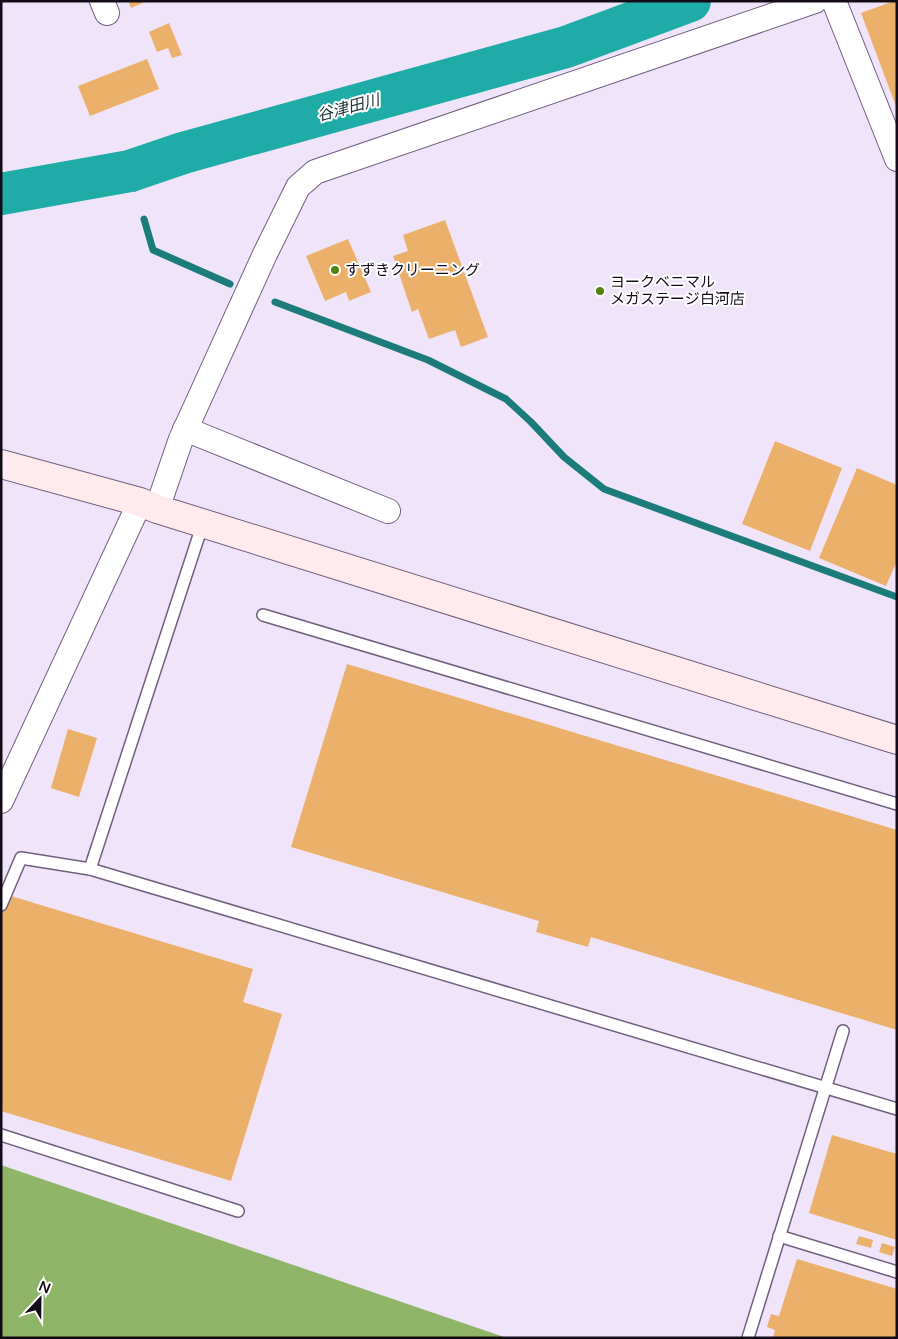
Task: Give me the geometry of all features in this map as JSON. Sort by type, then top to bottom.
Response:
[{"type":"street","points":[[1,801],[149,505],[264,254],[298,187],[315,172],[815,1]]},
{"type":"street","points":[[834,1],[897,159]]},
{"type":"street","points":[[185,429],[388,512]]},
{"type":"street","points":[[1,464],[149,505],[897,740]]},
{"type":"lane","points":[[90,869],[203,523]]},
{"type":"lane","points":[[263,615],[897,804]]},
{"type":"lane","points":[[1,905],[21,858],[90,869],[897,1109]]},
{"type":"lane","points":[[748,1338],[843,1031]]},
{"type":"lane","points":[[1,1135],[238,1211]]},
{"type":"lane","points":[[779,1236],[897,1272]]},
{"type":"green space","points":[[1,1165],[507,1338],[1,1338]]},
{"type":"building","points":[[128,1],[147,1],[131,8]]},
{"type":"building","points":[[897,1],[897,109],[861,13]]},
{"type":"building","points":[[169,23],[182,55],[172,58],[168,48],[157,52],[149,32]]},
{"type":"building","points":[[147,59],[159,89],[90,116],[78,86]]},
{"type":"building","points":[[445,220],[488,337],[461,347],[455,330],[429,339],[418,309],[412,312],[393,256],[408,251],[403,235]]},
{"type":"building","points":[[348,239],[371,292],[349,301],[346,292],[325,301],[306,256]]},
{"type":"building","points":[[775,441],[842,468],[810,551],[742,524]]},
{"type":"building","points":[[857,468],[897,485],[897,561],[886,586],[819,558]]},
{"type":"building","points":[[347,664],[897,830],[897,1030],[591,937],[588,947],[536,932],[539,921],[291,847]]},
{"type":"building","points":[[68,729],[97,738],[79,797],[51,788]]},
{"type":"building","points":[[1,893],[253,969],[243,1002],[282,1014],[231,1181],[1,1111]]},
{"type":"building","points":[[832,1135],[897,1154],[897,1240],[809,1213]]},
{"type":"building","points":[[859,1236],[873,1240],[871,1248],[856,1244]]},
{"type":"building","points":[[882,1243],[895,1247],[892,1256],[879,1252]]},
{"type":"building","points":[[797,1259],[897,1289],[897,1338],[773,1338],[775,1330],[767,1327],[771,1314],[779,1316]]},
{"type":"waterway","name":"谷津田川","points":[[1,194],[130,171],[183,153],[566,47],[690,1]]},
{"type":"waterway","points":[[130,171],[135,188]]},
{"type":"waterway","points":[[144,219],[153,250],[230,284]]},
{"type":"waterway","points":[[275,302],[428,360],[506,399],[564,457],[604,489],[897,597]]},
{"type":"place","name":"すずきクリーニング","points":[[335,270]]},
{"type":"place","name":"ヨークベニマル メガステージ白河店","points":[[600,291]]}]
